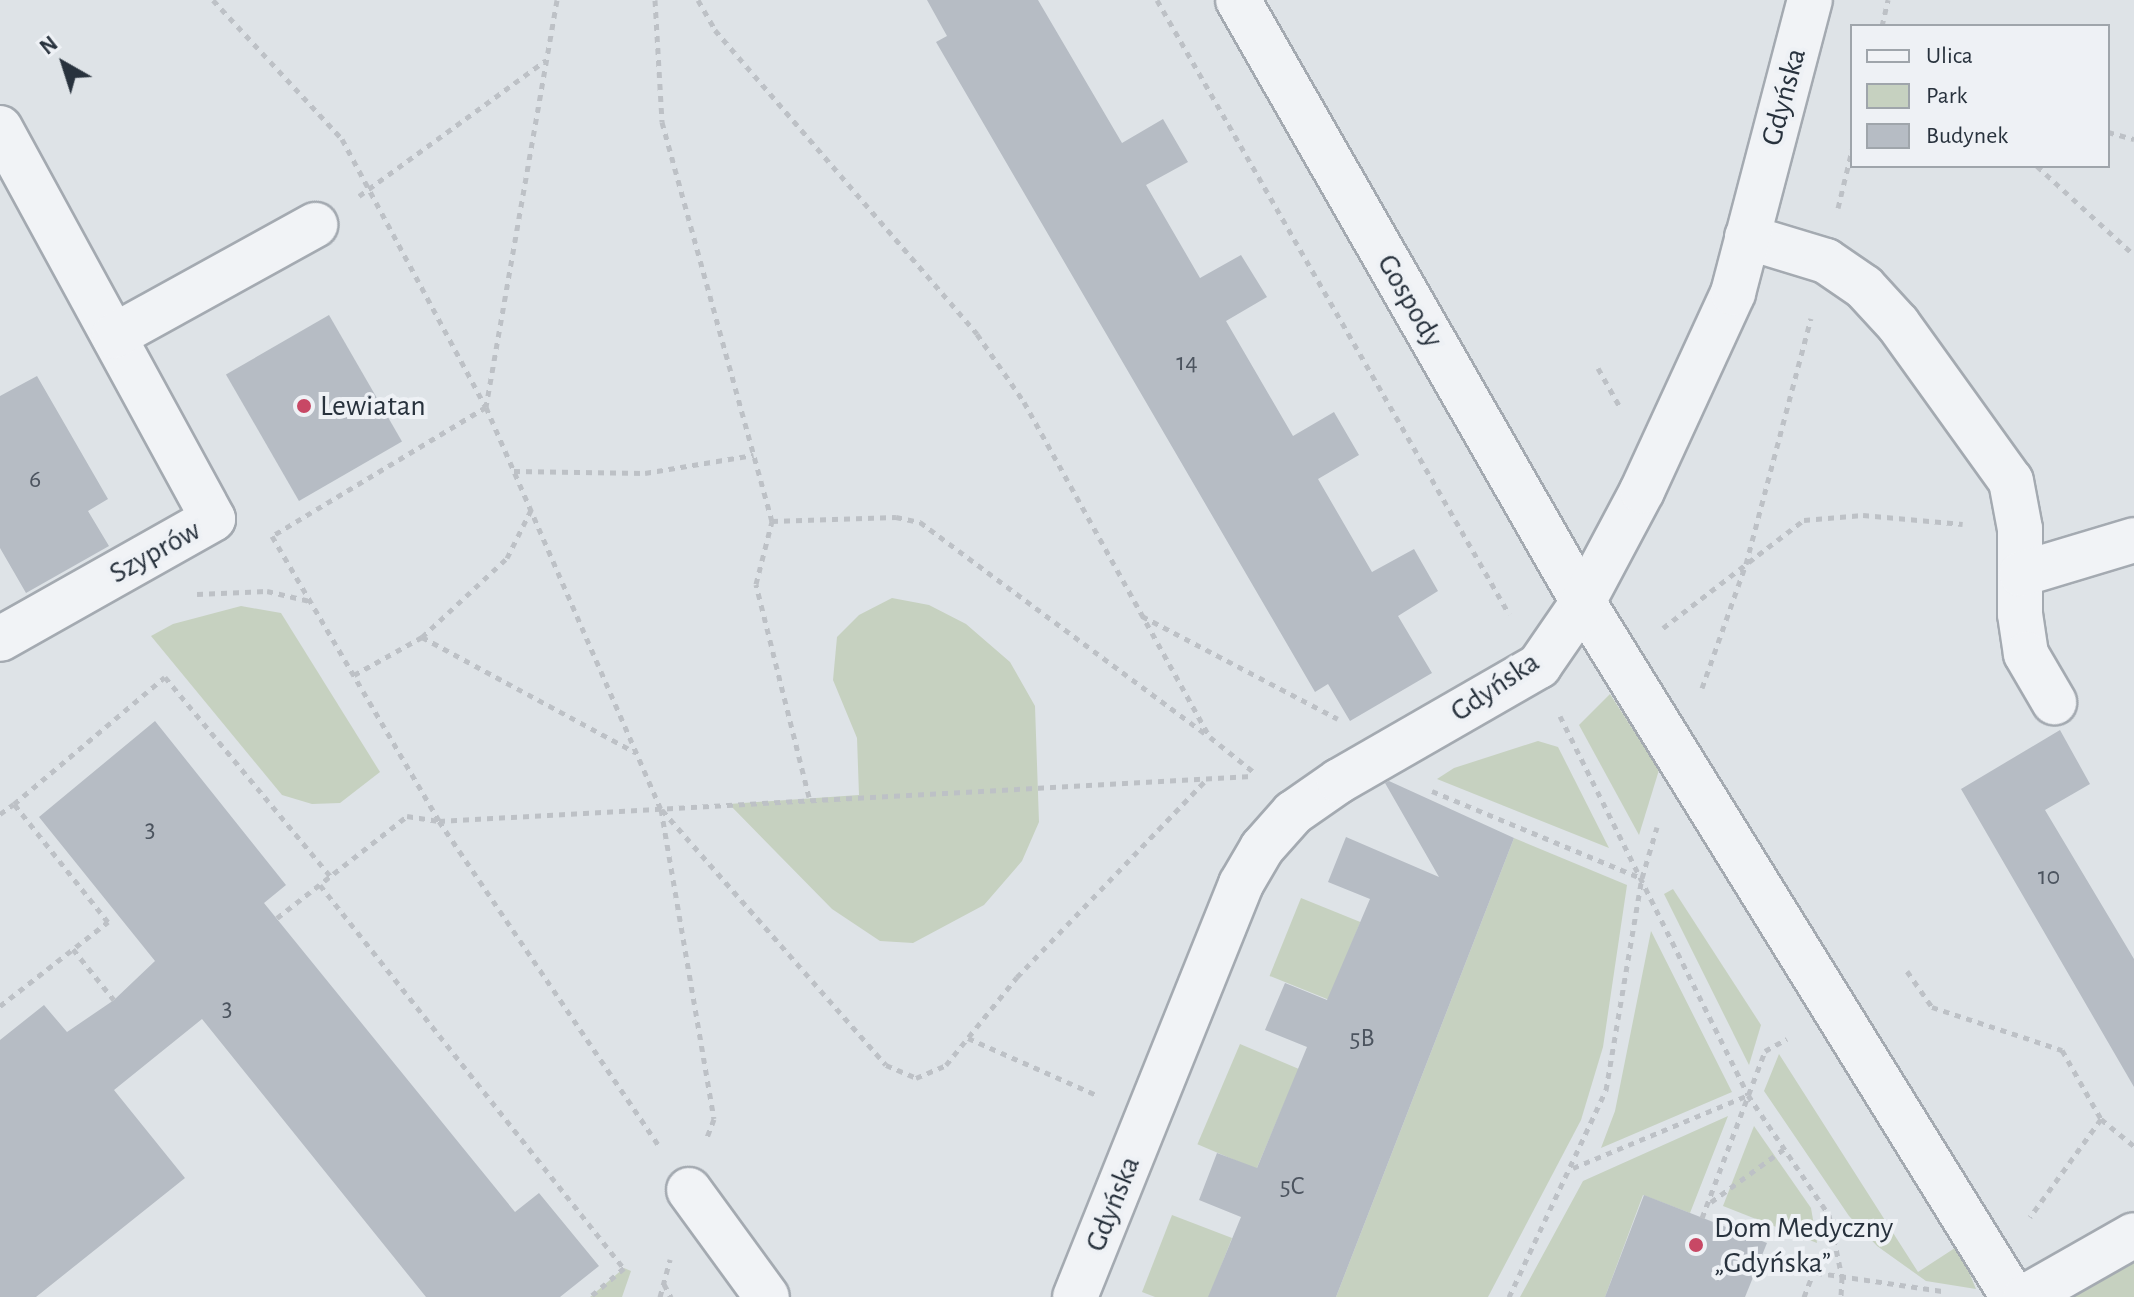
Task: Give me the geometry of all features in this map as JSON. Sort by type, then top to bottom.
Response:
[{"type":"street","name":"Gospody","points":[[1238,0],[1583,602],[1679,751],[2004,1282]]},
{"type":"street","name":"Gdyńska","points":[[1075,1297],[1241,884],[1262,848],[1293,813],[1339,781],[1539,666],[1583,602],[1642,491],[1733,293],[1810,0]]},
{"type":"street","name":"Szyprów","points":[[0,128],[213,519],[0,639]]},
{"type":"street","points":[[114,336],[315,225]]},
{"type":"street","points":[[1747,237],[1826,261],[1864,287],[1898,324],[2011,481],[2020,529],[2026,654],[2054,702]]},
{"type":"street","points":[[2021,574],[2134,540]]},
{"type":"street","points":[[689,1190],[767,1297]]},
{"type":"street","points":[[2025,1297],[2134,1235]]},
{"type":"path","points":[[213,0],[342,139],[486,407],[661,809],[714,1119],[689,1190],[660,1297]]},
{"type":"path","points":[[557,0],[486,407],[272,536],[439,821],[689,1190]]},
{"type":"path","points":[[655,0],[662,122],[772,521],[756,584],[809,797]]},
{"type":"path","points":[[698,0],[715,30],[977,334],[1024,402],[1210,737]]},
{"type":"path","points":[[1157,0],[1539,666],[1748,1095],[1829,1215],[1842,1277],[1841,1297]]},
{"type":"path","points":[[1882,24],[1888,0]]},
{"type":"path","points":[[315,225],[546,61]]},
{"type":"path","points":[[2110,133],[2134,139]]},
{"type":"path","points":[[1509,1297],[1606,1090],[1642,878],[1679,751],[1746,564],[1850,159]]},
{"type":"path","points":[[2039,168],[2134,255]]},
{"type":"path","points":[[514,471],[645,473],[754,455]]},
{"type":"path","points":[[354,675],[422,637],[507,558],[531,510]]},
{"type":"path","points":[[1620,660],[1804,520],[1827,515],[2020,529]]},
{"type":"path","points":[[772,521],[896,517],[920,522],[1258,775]]},
{"type":"path","points":[[182,595],[267,591],[311,601]]},
{"type":"path","points":[[1142,616],[1395,750]]},
{"type":"path","points":[[422,637],[637,752]]},
{"type":"path","points":[[0,814],[165,677],[330,876]]},
{"type":"path","points":[[277,918],[407,816],[439,821],[809,797],[1258,775],[1339,781]]},
{"type":"path","points":[[661,809],[886,1065],[916,1078],[946,1065],[1017,977],[1206,779]]},
{"type":"path","points":[[1425,788],[1642,878]]},
{"type":"path","points":[[0,1006],[108,922],[14,804]]},
{"type":"path","points":[[319,884],[624,1268],[590,1297]]},
{"type":"path","points":[[73,949],[114,1000]]},
{"type":"path","points":[[1907,971],[1932,1007],[2062,1050],[2101,1119],[2134,1146]]},
{"type":"path","points":[[1702,1218],[1765,1051],[1837,1010]]},
{"type":"path","points":[[968,1038],[1069,1082]]},
{"type":"path","points":[[1572,1168],[1748,1095]]},
{"type":"path","points":[[2004,1282],[2101,1119]]},
{"type":"path","points":[[1709,1203],[1784,1149]]},
{"type":"path","points":[[1757,1264],[1952,1293]]},
{"type":"path","points":[[1804,1297],[1813,1273]]},
{"type":"path","points":[[664,1283],[671,1297]]},
{"type":"green space","points":[[892,598],[929,605],[966,624],[1010,662],[1035,706],[1039,822],[1022,861],[984,905],[913,943],[880,941],[832,909],[729,804],[859,795],[857,738],[833,680],[837,637],[859,615]]},
{"type":"green space","points":[[241,606],[281,613],[380,772],[340,803],[312,804],[282,795],[151,636],[173,624]]},
{"type":"green space","points":[[1610,694],[1659,770],[1639,835],[1579,725]]},
{"type":"green space","points":[[1538,741],[1558,747],[1609,848],[1437,779],[1454,768]]},
{"type":"green space","points":[[1514,838],[1627,885],[1603,1047],[1581,1120],[1488,1297],[1336,1297]]},
{"type":"green space","points":[[1673,889],[1761,1025],[1749,1065],[1664,894]]},
{"type":"green space","points":[[1301,898],[1360,922],[1329,1000],[1270,976]]},
{"type":"green space","points":[[1651,931],[1732,1092],[1601,1148],[1615,1111]]},
{"type":"green space","points":[[1240,1044],[1299,1069],[1256,1169],[1197,1144]]},
{"type":"green space","points":[[1779,1054],[1918,1272],[1958,1246],[1976,1289],[1926,1281],[1877,1246],[1849,1216],[1764,1091]]},
{"type":"green space","points":[[1728,1116],[1690,1213],[1643,1195],[1605,1297],[1520,1297],[1583,1181]]},
{"type":"green space","points":[[1754,1126],[1811,1208],[1817,1243],[1723,1206]]},
{"type":"green space","points":[[1172,1215],[1232,1238],[1209,1297],[1155,1297],[1142,1292]]},
{"type":"green space","points":[[2134,1253],[2134,1297],[2056,1297]]},
{"type":"green space","points":[[624,1268],[631,1271],[622,1297],[590,1297]]},
{"type":"building","points":[[927,0],[1038,0],[1122,143],[1163,119],[1188,162],[1146,185],[1200,278],[1241,255],[1267,297],[1226,321],[1293,436],[1334,412],[1359,455],[1318,479],[1372,572],[1414,549],[1438,591],[1398,616],[1432,673],[1350,721],[1328,684],[1315,692],[936,42],[947,36]]},
{"type":"building","points":[[329,315],[402,441],[299,501],[226,374]]},
{"type":"building","points":[[37,376],[108,499],[88,511],[109,546],[26,593],[0,548],[0,396]]},
{"type":"building","points":[[155,721],[286,885],[264,903],[515,1212],[539,1193],[599,1266],[560,1297],[426,1297],[202,1019],[114,1090],[185,1178],[36,1297],[0,1297],[0,1040],[44,1005],[67,1032],[114,1000],[155,961],[39,817]]},
{"type":"building","points":[[2060,730],[2090,784],[2045,810],[2134,959],[2134,1087],[1961,789]]},
{"type":"building","points":[[1389,781],[1514,838],[1336,1297],[1208,1297],[1241,1217],[1199,1200],[1217,1153],[1257,1168],[1307,1047],[1265,1030],[1285,983],[1327,1000],[1370,899],[1328,882],[1346,837],[1439,877],[1385,783]]},
{"type":"building","name":"Dom Medyczny „Gdyńska”","points":[[1644,1195],[1767,1243],[1745,1297],[1605,1297]]},
{"type":"place","name":"Lewiatan","points":[[304,406]]},
{"type":"place","name":"Dom Medyczny „Gdyńska”","points":[[1696,1245]]}]
